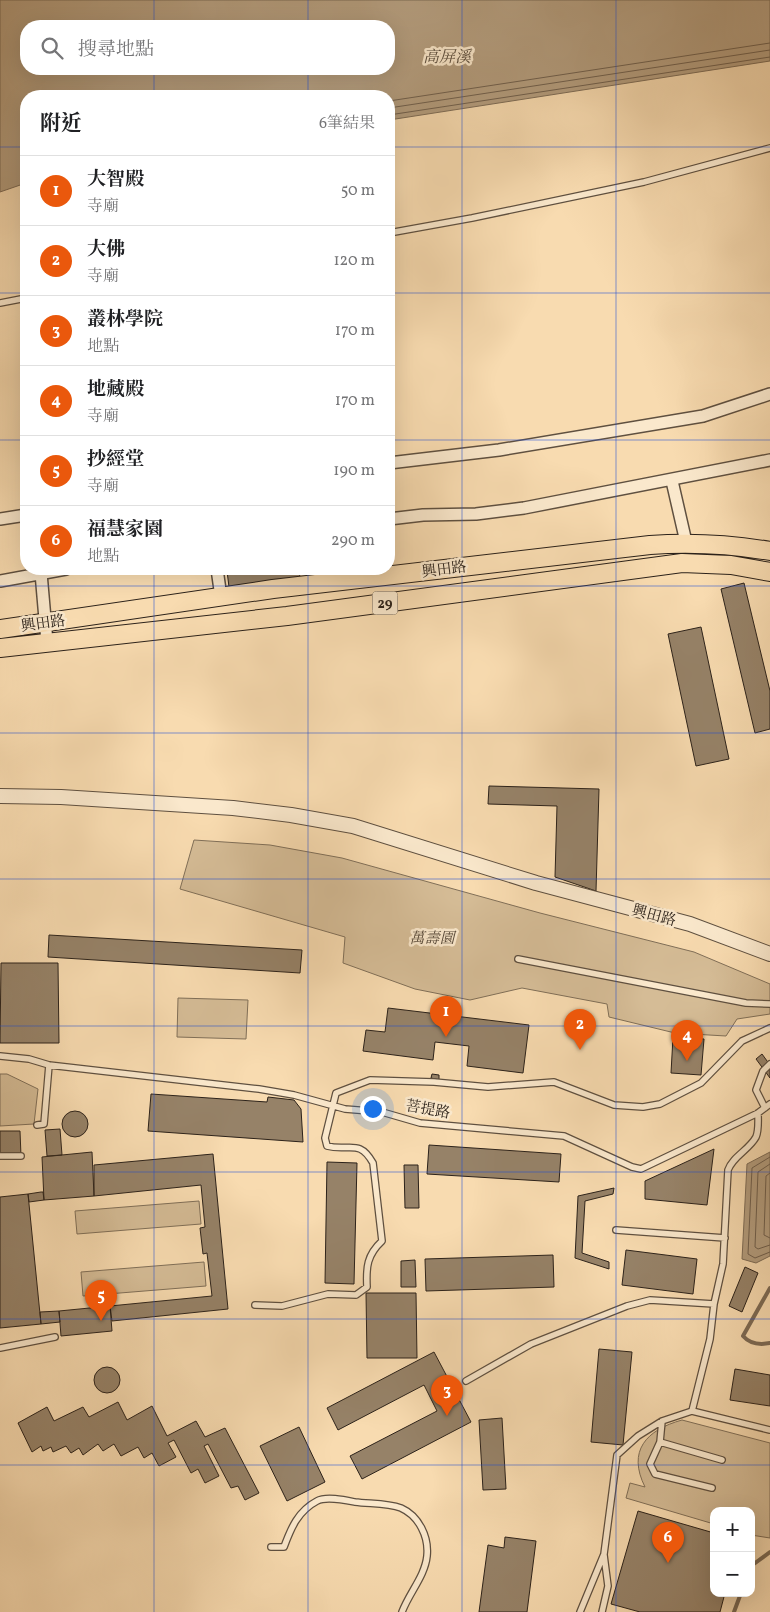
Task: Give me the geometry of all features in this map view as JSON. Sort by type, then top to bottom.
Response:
[{"type":"main road","name":"興田路","points":[[0,629],[221,597],[686,542],[730,544],[770,552]]},
{"type":"main road","name":"興田路","points":[[0,648],[392,602],[682,563],[731,565],[770,572]]},
{"type":"main road","points":[[388,576],[392,602]]},
{"type":"main road","points":[[194,601],[198,626]]},
{"type":"street","points":[[395,462],[499,450],[703,416],[770,394]]},
{"type":"street","points":[[395,518],[423,515],[476,514],[524,508],[672,481],[770,460]]},
{"type":"street","points":[[672,481],[686,542]]},
{"type":"street","points":[[0,519],[20,516]]},
{"type":"street","points":[[0,581],[31,575]]},
{"type":"street","points":[[41,575],[47,642]]},
{"type":"street","points":[[218,575],[221,597]]},
{"type":"street","name":"興田路","points":[[0,796],[61,797],[199,806],[292,815],[353,826],[536,883],[690,924],[770,954]]},
{"type":"lane","points":[[395,232],[644,182],[770,148]]},
{"type":"lane","points":[[0,303],[20,299]]},
{"type":"lane","points":[[518,958],[746,1003],[770,1004]]},
{"type":"lane","points":[[255,1304],[282,1306],[328,1294],[356,1294],[367,1287],[366,1267],[368,1260],[371,1252],[382,1241],[373,1163],[367,1152],[358,1146],[327,1146],[325,1138],[336,1093],[370,1080],[434,1082],[488,1087],[554,1082],[614,1105],[643,1107],[660,1104],[701,1083],[742,1041],[770,1028]]},
{"type":"lane","name":"菩提路","points":[[0,1056],[28,1059],[49,1065],[259,1089],[294,1095],[334,1106],[382,1112],[420,1123],[564,1136],[632,1167],[641,1169],[758,1113],[768,1106]]},
{"type":"lane","points":[[768,1106],[756,1090],[763,1071],[770,1064]]},
{"type":"lane","points":[[37,1126],[44,1124],[49,1065]]},
{"type":"lane","points":[[692,1411],[710,1339],[714,1304],[719,1286],[726,1238],[728,1170],[730,1164],[748,1148],[757,1135],[758,1113]]},
{"type":"lane","points":[[0,1156],[22,1156]]},
{"type":"lane","points":[[616,1230],[726,1238]]},
{"type":"lane","points":[[466,1381],[532,1344],[627,1306],[650,1300],[714,1304]]},
{"type":"lane","points":[[0,1348],[55,1337]]},
{"type":"lane","points":[[602,1612],[608,1586],[604,1554],[617,1455],[638,1436],[662,1422],[692,1411],[770,1430]]},
{"type":"lane","points":[[662,1422],[660,1442],[650,1464],[655,1474],[712,1488]]},
{"type":"lane","points":[[660,1442],[722,1460]]},
{"type":"lane","points":[[271,1547],[284,1547],[293,1524],[306,1508],[319,1500],[344,1500],[401,1508],[416,1520],[424,1532],[427,1556],[422,1573],[402,1612]]},
{"type":"lane","points":[[580,1612],[604,1554]]},
{"type":"green space","name":"萬壽園","points":[[194,840],[270,845],[342,858],[540,913],[694,952],[770,984],[770,1014],[737,1019],[726,1036],[675,1033],[609,1017],[607,1004],[522,988],[470,1000],[415,989],[343,963],[345,937],[180,889]]},
{"type":"green space","points":[[178,998],[248,1000],[246,1039],[177,1037]]},
{"type":"green space","points":[[0,1074],[7,1074],[38,1089],[34,1124],[0,1126]]},
{"type":"green space","points":[[199,1201],[201,1224],[77,1234],[75,1211]]},
{"type":"green space","points":[[204,1262],[206,1286],[83,1296],[81,1272]]},
{"type":"green space","points":[[682,1420],[770,1443],[770,1538],[755,1536],[755,1507],[710,1507],[710,1523],[626,1498],[630,1483],[645,1487],[638,1463],[639,1453],[643,1444],[650,1436],[669,1424]]},
{"type":"water","name":"高屏溪","points":[[0,0],[770,0],[770,61],[395,119],[395,90],[20,90],[20,185],[0,192]]},
{"type":"water","points":[[770,1152],[770,1256],[756,1263],[742,1259],[747,1164]]},
{"type":"building","points":[[228,575],[300,575],[300,578],[229,587]]},
{"type":"building","points":[[744,583],[770,691],[770,729],[755,733],[721,589]]},
{"type":"building","points":[[701,627],[729,759],[696,766],[668,634]]},
{"type":"building","points":[[489,786],[599,789],[596,891],[555,877],[557,806],[488,804]]},
{"type":"building","points":[[49,935],[302,950],[300,973],[48,957]]},
{"type":"building","points":[[1,963],[58,963],[59,1043],[0,1043]]},
{"type":"building","points":[[388,1008],[529,1025],[523,1073],[467,1066],[469,1046],[435,1042],[433,1060],[363,1051],[366,1030],[385,1032]]},
{"type":"building","points":[[673,1037],[704,1039],[701,1075],[671,1073]]},
{"type":"building","points":[[762,1054],[770,1065],[770,1078],[756,1059]]},
{"type":"building","points":[[432,1074],[439,1075],[439,1080],[431,1078]]},
{"type":"building","points":[[151,1094],[267,1102],[268,1097],[294,1100],[301,1109],[303,1142],[148,1131]]},
{"type":"building","points":[[75,1111],[84,1115],[88,1124],[84,1133],[75,1137],[66,1133],[62,1124],[66,1115]]},
{"type":"building","points":[[60,1129],[62,1155],[47,1156],[45,1130]]},
{"type":"building","points":[[0,1131],[20,1131],[21,1156],[0,1156]]},
{"type":"building","points":[[429,1145],[561,1154],[559,1182],[427,1174]]},
{"type":"building","points":[[714,1149],[707,1205],[645,1199],[645,1181]]},
{"type":"building","points":[[92,1152],[94,1196],[44,1200],[42,1157]]},
{"type":"building","points":[[213,1154],[228,1309],[112,1321],[110,1306],[212,1296],[207,1253],[203,1254],[200,1228],[205,1227],[201,1185],[94,1196],[94,1165]]},
{"type":"building","points":[[327,1162],[357,1163],[354,1284],[325,1283]]},
{"type":"building","points":[[404,1165],[418,1165],[419,1208],[405,1208]]},
{"type":"building","points":[[614,1188],[613,1194],[585,1201],[582,1253],[609,1262],[609,1269],[575,1258],[578,1196]]},
{"type":"building","points":[[43,1192],[44,1200],[29,1202],[28,1194]]},
{"type":"building","points":[[28,1194],[41,1324],[0,1328],[0,1197]]},
{"type":"building","points":[[626,1250],[697,1259],[693,1294],[622,1285]]},
{"type":"building","points":[[553,1255],[554,1287],[426,1291],[425,1259]]},
{"type":"building","points":[[415,1260],[416,1287],[401,1287],[401,1261]]},
{"type":"building","points":[[745,1267],[758,1273],[742,1312],[729,1306]]},
{"type":"building","points":[[366,1293],[416,1293],[417,1358],[367,1358]]},
{"type":"building","points":[[110,1306],[112,1331],[61,1336],[59,1311]]},
{"type":"building","points":[[59,1311],[60,1322],[41,1324],[40,1312]]},
{"type":"building","points":[[599,1349],[632,1352],[623,1445],[591,1442]]},
{"type":"building","points":[[434,1352],[471,1422],[362,1479],[350,1456],[437,1411],[424,1385],[338,1430],[327,1408]]},
{"type":"building","points":[[107,1367],[116,1371],[120,1380],[116,1389],[107,1393],[98,1389],[94,1380],[98,1371]]},
{"type":"building","points":[[735,1369],[770,1375],[770,1406],[730,1400]]},
{"type":"building","points":[[118,1402],[127,1420],[152,1406],[167,1436],[196,1421],[205,1437],[225,1428],[259,1493],[245,1500],[238,1486],[231,1488],[208,1444],[204,1446],[219,1476],[205,1483],[198,1469],[191,1473],[174,1440],[168,1443],[176,1457],[159,1466],[152,1453],[144,1458],[138,1447],[121,1456],[114,1444],[103,1451],[98,1444],[83,1455],[79,1448],[71,1453],[66,1446],[53,1452],[51,1447],[43,1451],[41,1446],[32,1452],[18,1423],[47,1407],[54,1421],[83,1407],[89,1417]]},
{"type":"building","points":[[502,1418],[506,1489],[483,1490],[479,1420]]},
{"type":"building","points":[[299,1427],[325,1482],[287,1501],[260,1446]]},
{"type":"building","points":[[638,1511],[710,1532],[710,1597],[724,1597],[720,1612],[640,1612],[611,1604]]},
{"type":"building","points":[[505,1537],[536,1541],[527,1612],[479,1612],[488,1545],[504,1548]]},
{"type":"waterway","points":[[770,1288],[743,1336],[755,1343],[770,1343]]},
{"type":"waterway","points":[[755,1563],[770,1552]]},
{"type":"waterway","points":[[734,1612],[740,1597]]},
{"type":"place","name":"大智殿","points":[[446,1037]]},
{"type":"place","name":"大佛","points":[[580,1050]]},
{"type":"place","name":"地藏殿","points":[[687,1061]]},
{"type":"place","name":"抄經堂","points":[[101,1321]]},
{"type":"place","name":"叢林學院","points":[[447,1416]]},
{"type":"place","name":"福慧家園","points":[[668,1563]]}]
